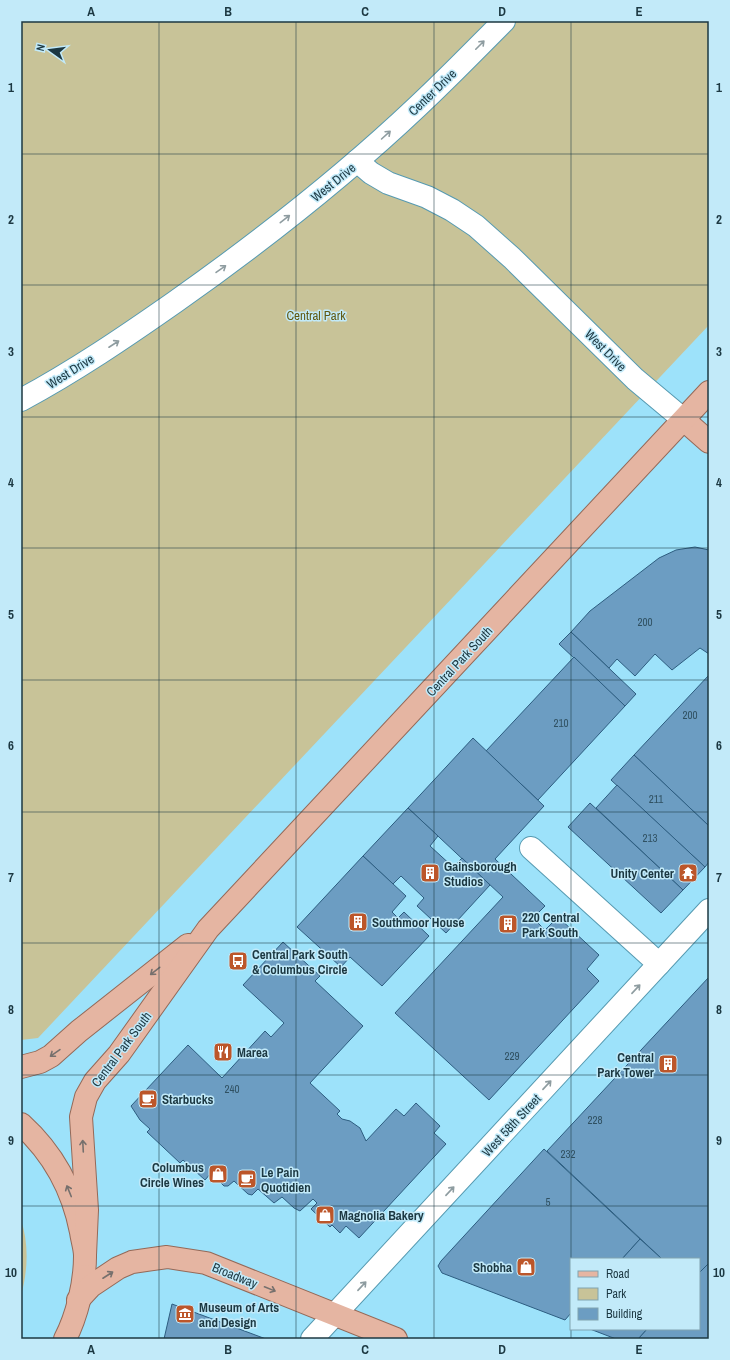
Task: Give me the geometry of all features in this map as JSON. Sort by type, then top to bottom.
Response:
[{"type":"main road","name":"Central Park South","points":[[85,1255],[87,1210],[81,1117],[86,1097],[95,1081],[119,1054],[208,929],[709,392]]},
{"type":"main road","points":[[684,420],[709,442]]},
{"type":"main road","name":"Central Park South","points":[[21,1067],[40,1062],[62,1048],[80,1031],[208,929]]},
{"type":"main road","points":[[21,1124],[45,1150],[66,1183],[79,1221],[85,1255],[78,1300],[65,1339]]},
{"type":"main road","name":"Broadway","points":[[78,1300],[91,1286],[118,1268],[132,1262],[167,1257],[206,1263],[396,1339]]},
{"type":"street","name":"Center Drive","points":[[357,161],[418,106],[504,21]]},
{"type":"street","name":"West Drive","points":[[21,400],[76,368],[124,337],[235,259],[357,161],[371,173],[388,183],[427,197],[452,210],[494,241],[635,379],[684,420]]},
{"type":"street","points":[[531,848],[659,964]]},
{"type":"street","name":"West 58th Street","points":[[312,1339],[336,1315],[709,910]]},
{"type":"green space","name":"Central Park","points":[[21,21],[709,21],[709,325],[38,1038],[21,1040]]},
{"type":"green space","points":[[21,1220],[24,1229],[27,1258],[21,1295]]},
{"type":"building","points":[[695,547],[709,550],[709,654],[700,648],[672,670],[655,654],[635,676],[617,659],[609,668],[571,632],[590,611],[659,558],[676,550]]},
{"type":"building","points":[[571,632],[636,694],[625,706],[559,644]]},
{"type":"building","points":[[574,657],[625,706],[538,800],[486,751]]},
{"type":"building","points":[[709,675],[709,826],[634,755]]},
{"type":"building","name":"220 Central Park South","points":[[473,738],[544,806],[495,859],[545,906],[533,918],[545,930],[558,917],[599,955],[587,969],[599,981],[489,1100],[395,1013],[503,897],[408,808]]},
{"type":"building","points":[[634,755],[709,826],[709,862],[705,867],[611,780]]},
{"type":"building","points":[[617,785],[705,867],[683,890],[596,808]]},
{"type":"building","points":[[590,803],[683,890],[661,913],[568,827]]},
{"type":"building","name":"Gainsborough Studios","points":[[408,808],[438,836],[430,846],[453,867],[462,858],[490,885],[446,933],[417,906],[424,898],[401,876],[393,884],[363,856]]},
{"type":"building","name":"Southmoor House","points":[[363,856],[406,896],[392,912],[398,918],[404,912],[429,936],[382,986],[350,957],[341,967],[297,927]]},
{"type":"building","points":[[283,942],[320,976],[315,981],[363,1026],[310,1083],[340,1111],[337,1114],[342,1119],[350,1121],[360,1128],[366,1141],[396,1109],[404,1116],[416,1103],[440,1126],[434,1133],[446,1144],[359,1238],[346,1226],[340,1233],[332,1225],[330,1227],[311,1209],[317,1203],[313,1199],[300,1211],[294,1208],[282,1197],[274,1203],[258,1189],[252,1195],[248,1194],[234,1181],[228,1186],[224,1186],[211,1173],[205,1180],[183,1160],[180,1163],[147,1132],[150,1129],[140,1120],[131,1106],[188,1045],[222,1078],[265,1031],[271,1037],[284,1023],[243,985]]},
{"type":"building","name":"Central Park Tower","points":[[709,977],[709,1263],[700,1272],[700,1258],[661,1258],[547,1151]]},
{"type":"building","points":[[544,1149],[640,1239],[623,1258],[570,1258],[570,1314],[565,1320],[442,1273],[438,1266]]},
{"type":"building","points":[[640,1239],[661,1258],[623,1258]]},
{"type":"building","points":[[709,1263],[709,1339],[638,1339],[646,1330],[700,1330],[700,1272]]},
{"type":"building","name":"Museum of Arts and Design","points":[[172,1304],[266,1339],[164,1339]]},
{"type":"building","points":[[593,1330],[646,1330],[638,1339],[616,1339]]},
{"type":"place","name":"Gainsborough Studios","points":[[430,873]]},
{"type":"place","name":"Unity Center","points":[[688,873]]},
{"type":"place","name":"Southmoor House","points":[[358,922]]},
{"type":"place","name":"220 Central Park South","points":[[508,924]]},
{"type":"place","name":"Central Park South & Columbus Circle","points":[[238,961]]},
{"type":"place","name":"Marea","points":[[223,1052]]},
{"type":"place","name":"Central Park Tower","points":[[668,1064]]},
{"type":"place","name":"Starbucks","points":[[148,1099]]},
{"type":"place","name":"Columbus Circle Wines","points":[[218,1174]]},
{"type":"place","name":"Le Pain Quotidien","points":[[247,1179]]},
{"type":"place","name":"Magnolia Bakery","points":[[325,1215]]},
{"type":"place","name":"Shobha","points":[[526,1267]]},
{"type":"place","name":"Museum of Arts and Design","points":[[185,1314]]}]
